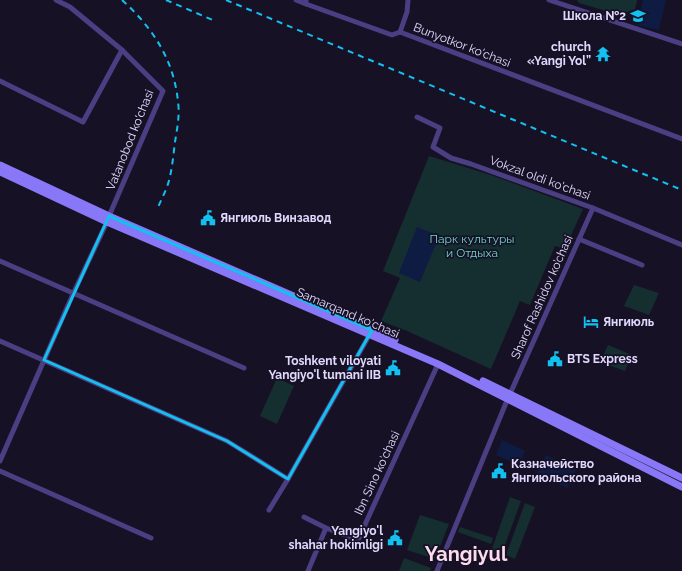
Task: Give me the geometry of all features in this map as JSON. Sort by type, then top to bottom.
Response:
[{"type":"main road","name":"Samarqand ko'chasi","points":[[0,165],[108,219]]},
{"type":"main road","name":"Samarqand ko'chasi","points":[[0,172],[371,332],[682,478]]},
{"type":"main road","name":"Samarqand ko'chasi","points":[[371,332],[509,396],[682,487]]},
{"type":"street","name":"Vatanobod ko'chasi","points":[[0,461],[73,294],[108,219],[163,91],[122,50],[70,7],[56,0]]},
{"type":"street","name":"Bunyotkor ko'chasi","points":[[296,0],[306,2],[392,35],[400,32],[682,139]]},
{"type":"street","points":[[400,32],[407,12],[408,0]]},
{"type":"street","points":[[548,0],[682,44]]},
{"type":"street","points":[[0,81],[83,122],[122,50]]},
{"type":"street","name":"Vokzal oldi ko'chasi","points":[[417,118],[440,128],[433,147],[451,158],[593,208],[682,245]]},
{"type":"street","name":"Sharof Rashidov ko’chasi","points":[[436,571],[509,396],[593,208]]},
{"type":"street","points":[[579,239],[642,265]]},
{"type":"street","points":[[0,261],[244,368]]},
{"type":"street","points":[[269,510],[371,332]]},
{"type":"street","points":[[0,341],[227,441],[288,479]]},
{"type":"street","name":"Ibn Sino ko'chasi","points":[[326,528],[358,540],[438,364]]},
{"type":"street","points":[[0,471],[151,538]]},
{"type":"street","points":[[304,517],[326,528],[308,571]]},
{"type":"highlighted area","points":[[109,216],[372,330],[288,479],[227,441],[44,360]]},
{"type":"green space","points":[[577,0],[637,1],[635,9],[620,15],[579,3]]},
{"type":"green space","name":"Парк культуры и Отдыха","points":[[429,156],[491,175],[583,209],[565,249],[555,246],[530,305],[520,301],[491,369],[407,331],[381,321],[400,278],[383,271]]},
{"type":"green space","points":[[634,285],[659,293],[649,315],[624,306]]},
{"type":"green space","points":[[608,345],[632,355],[625,371],[600,362]]},
{"type":"green space","points":[[277,378],[294,386],[277,424],[260,416]]},
{"type":"green space","points":[[510,497],[521,501],[502,553],[492,549]]},
{"type":"green space","points":[[525,503],[535,507],[515,559],[506,555]]},
{"type":"green space","points":[[420,515],[449,524],[435,559],[407,550]]},
{"type":"green space","points":[[460,527],[493,538],[491,544],[458,532]]},
{"type":"green space","points":[[404,558],[431,568],[430,571],[399,571]]},
{"type":"water","points":[[643,0],[666,0],[659,30],[637,25]]},
{"type":"water","points":[[417,227],[439,236],[420,282],[399,273]]},
{"type":"water","points":[[502,440],[525,451],[519,465],[496,455]]},
{"type":"water","points":[[546,455],[576,469],[567,488],[537,473]]},
{"type":"railway","points":[[122,0],[143,22],[160,46],[167,59],[176,87],[179,107],[172,165],[167,187],[157,210]]},
{"type":"railway","points":[[166,0],[215,21]]},
{"type":"railway","points":[[226,0],[682,190]]},
{"type":"place","name":"Школа №2","points":[[638,16]]},
{"type":"place","name":"church «Yangi Yol”","points":[[603,54]]},
{"type":"place","name":"Янгиюль Винзавод","points":[[208,218]]},
{"type":"place","name":"Янгиюль","points":[[591,322]]},
{"type":"place","name":"BTS Express","points":[[555,359]]},
{"type":"place","name":"Toshkent viloyati Yangiyo'l tumani IIB","points":[[393,368]]},
{"type":"place","name":"Казначейство Янгиюльского района","points":[[499,471]]},
{"type":"place","name":"Yangiyo'l shahar hokimligi","points":[[395,538]]},
{"type":"district","name":"Yangiyul","points":[[466,554]]}]
